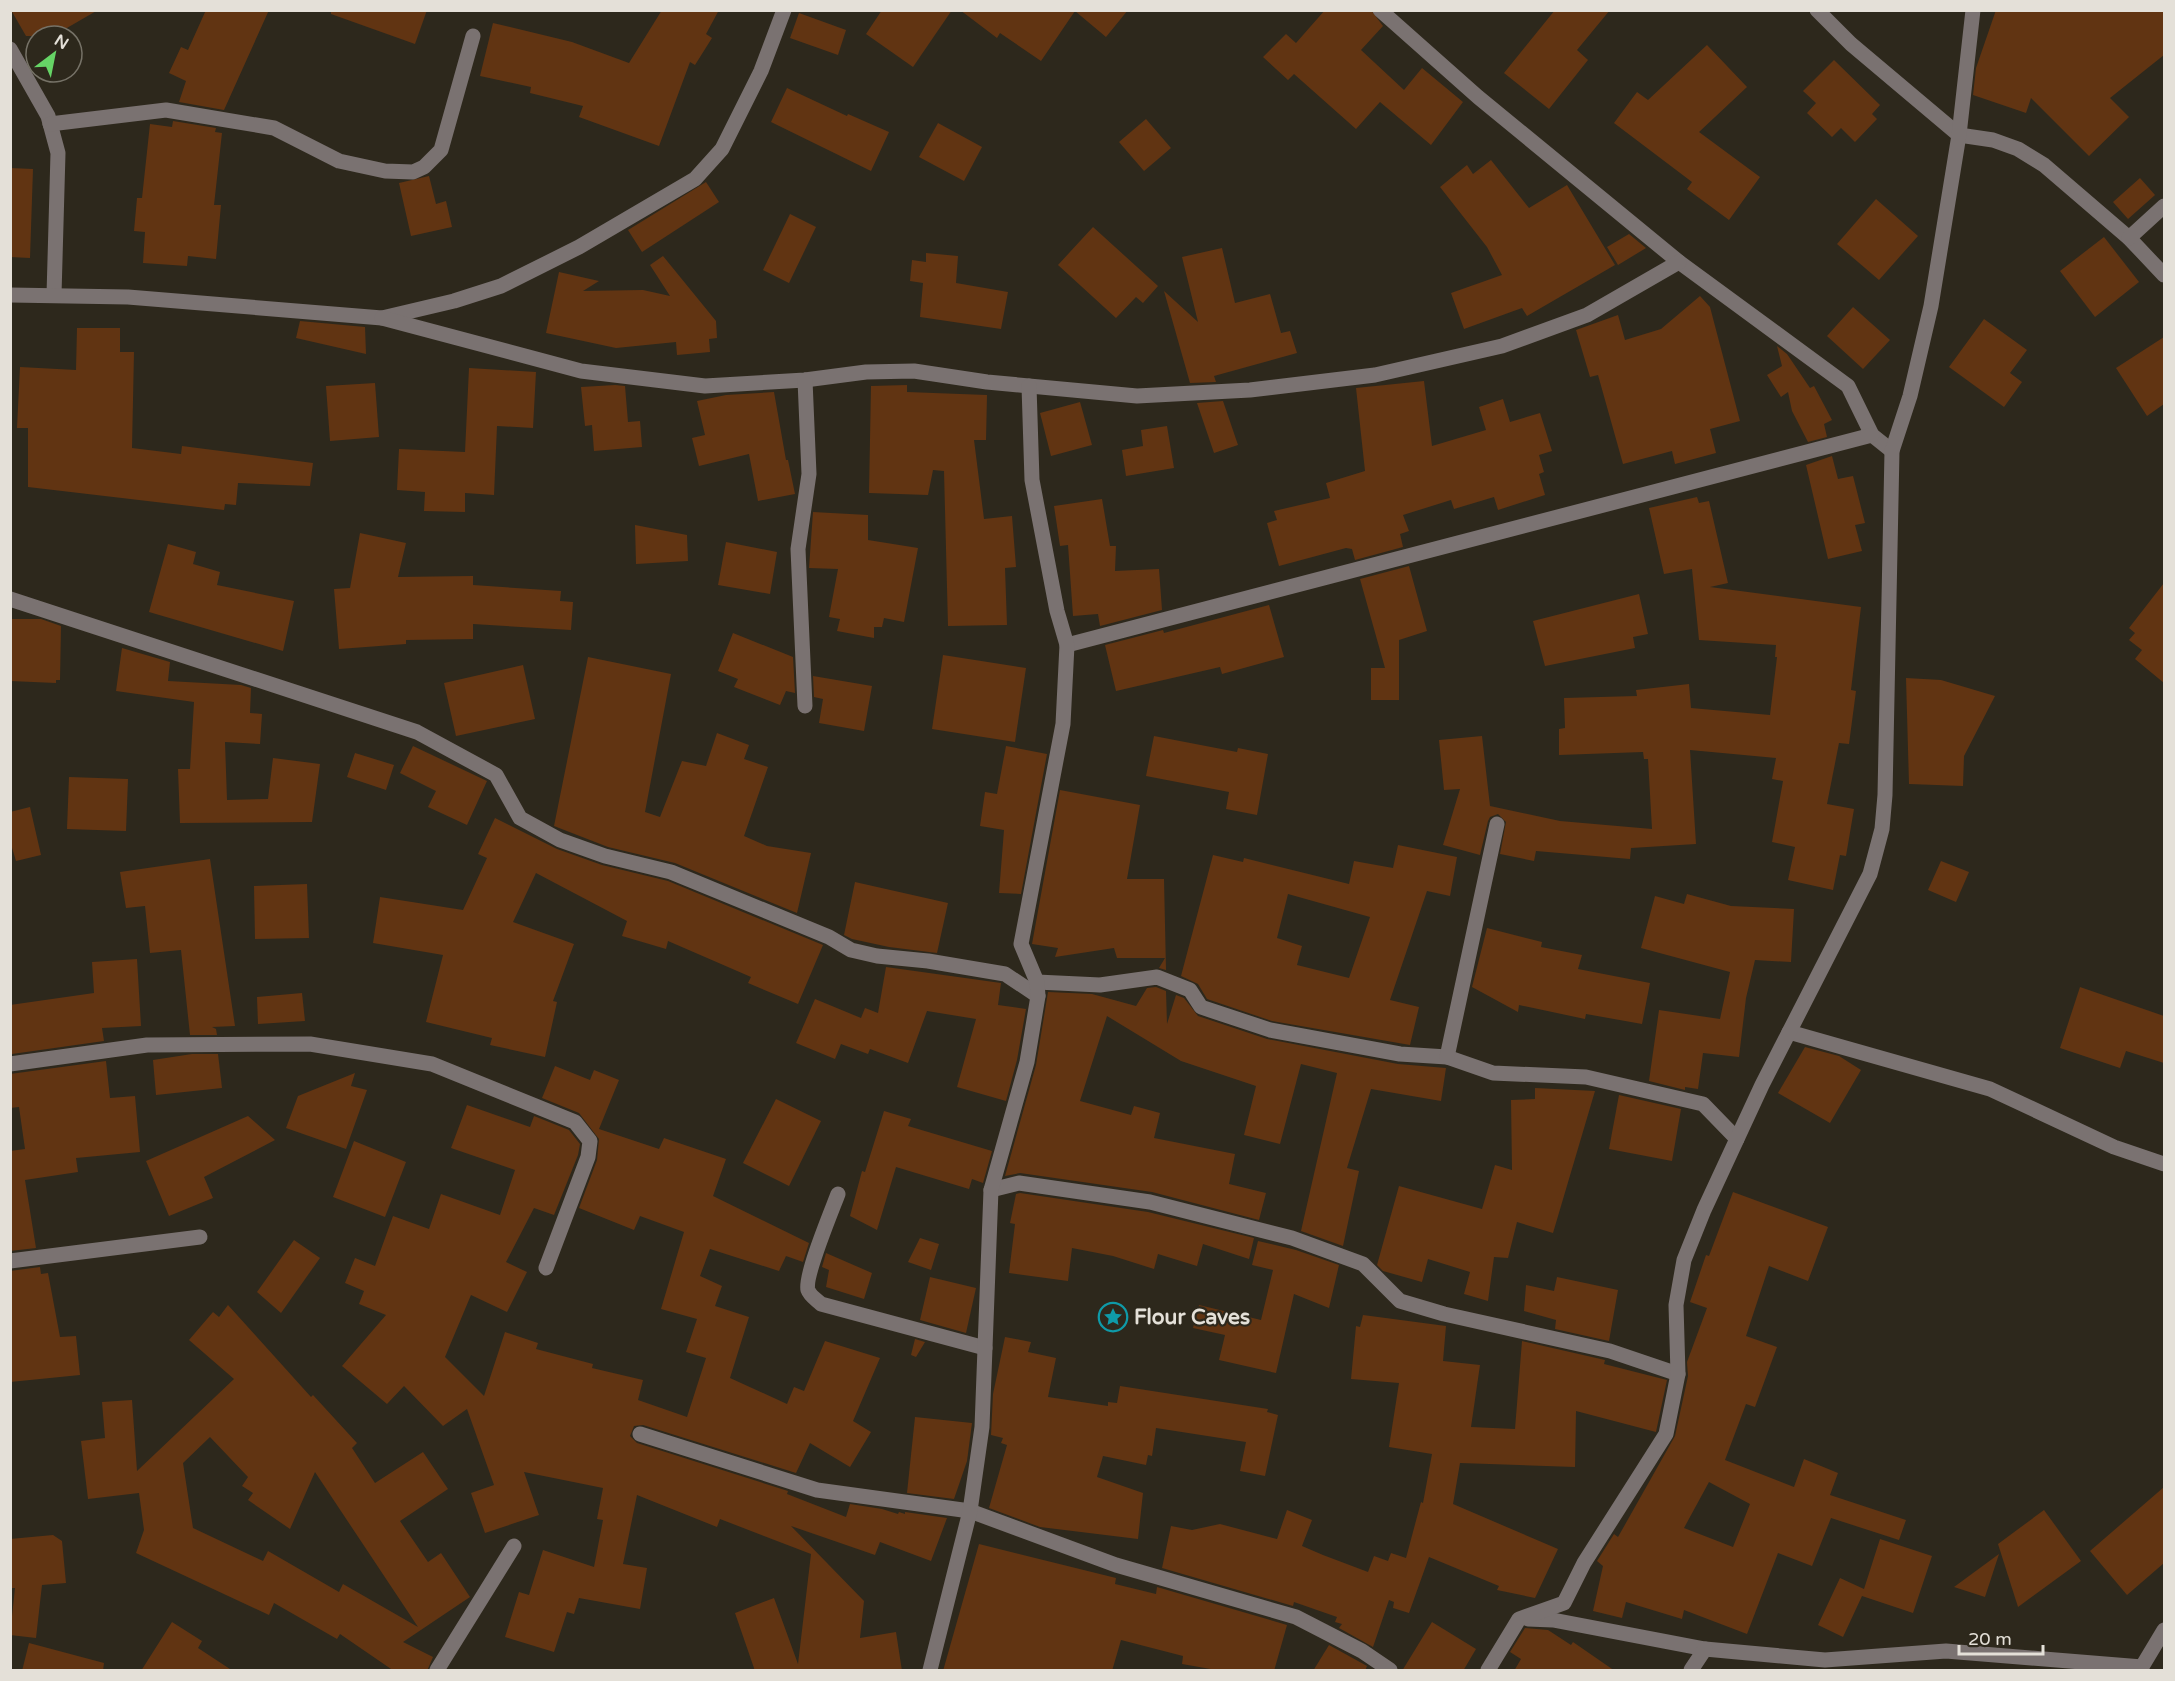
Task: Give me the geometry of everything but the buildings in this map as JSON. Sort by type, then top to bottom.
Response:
[{"type":"street","points":[[382,318],[454,301],[501,286],[579,247],[695,179],[722,149],[761,71],[784,10]]},
{"type":"street","points":[[1380,10],[1478,97],[1679,262],[1848,386],[1872,435],[1892,451]]},
{"type":"street","points":[[1817,10],[1851,44],[1959,135],[1993,140],[2018,149],[2044,165],[2129,238],[2164,275]]},
{"type":"street","points":[[1488,1671],[1519,1619],[1564,1603],[1584,1563],[1666,1434],[1678,1374],[1676,1305],[1684,1260],[1737,1138],[1870,874],[1882,829],[1889,649],[1892,451],[1910,396],[1931,306],[1959,135],[1973,10]]},
{"type":"street","points":[[50,124],[166,110],[274,128],[339,161],[385,171],[413,172],[424,167],[441,150],[474,36]]},
{"type":"street","points":[[10,49],[29,80],[50,124],[58,153],[54,295]]},
{"type":"street","points":[[2129,238],[2164,206]]},
{"type":"street","points":[[10,295],[128,297],[382,318],[581,371],[705,386],[805,380],[866,372],[914,371],[1029,386],[1137,396],[1250,390],[1375,375],[1502,346],[1587,315],[1679,262]]},
{"type":"street","points":[[805,380],[809,474],[798,549],[806,706]]},
{"type":"street","points":[[930,1671],[970,1511],[982,1427],[991,1190],[1027,1062],[1038,989],[1021,945],[1063,724],[1067,645],[1057,611],[1032,480],[1029,386]]},
{"type":"street","points":[[1067,645],[1872,435]]},
{"type":"street","points":[[10,599],[417,732],[496,775],[520,818],[560,840],[605,856],[671,872],[829,937],[851,950],[877,956],[928,961],[1005,974],[1038,989],[1100,985],[1157,977],[1190,990],[1201,1007],[1270,1030],[1400,1054],[1447,1057],[1494,1073],[1586,1077],[1703,1104],[1737,1138]]},
{"type":"street","points":[[1447,1057],[1497,825]]},
{"type":"street","points":[[1790,1032],[1990,1089],[2114,1147],[2164,1164]]},
{"type":"street","points":[[10,1064],[147,1045],[310,1044],[432,1064],[494,1087],[575,1122],[590,1141],[588,1157],[546,1268]]},
{"type":"street","points":[[991,1190],[1019,1184],[1108,1195],[1150,1202],[1292,1238],[1363,1264],[1400,1301],[1444,1314],[1610,1351],[1678,1374]]},
{"type":"street","points":[[838,1194],[809,1274],[808,1290],[814,1297],[821,1304],[985,1347]]},
{"type":"street","points":[[10,1261],[200,1238]]},
{"type":"street","points":[[640,1434],[817,1490],[970,1511],[1116,1565],[1296,1617],[1362,1651],[1389,1671]]},
{"type":"street","points":[[437,1671],[514,1546]]},
{"type":"street","points":[[1519,1619],[1553,1620],[1705,1649],[1824,1660],[1946,1652],[2141,1669],[2164,1630]]},
{"type":"street","points":[[1691,1671],[1705,1649]]},
{"type":"place","name":"Flour Caves","points":[[1113,1317]]}]
